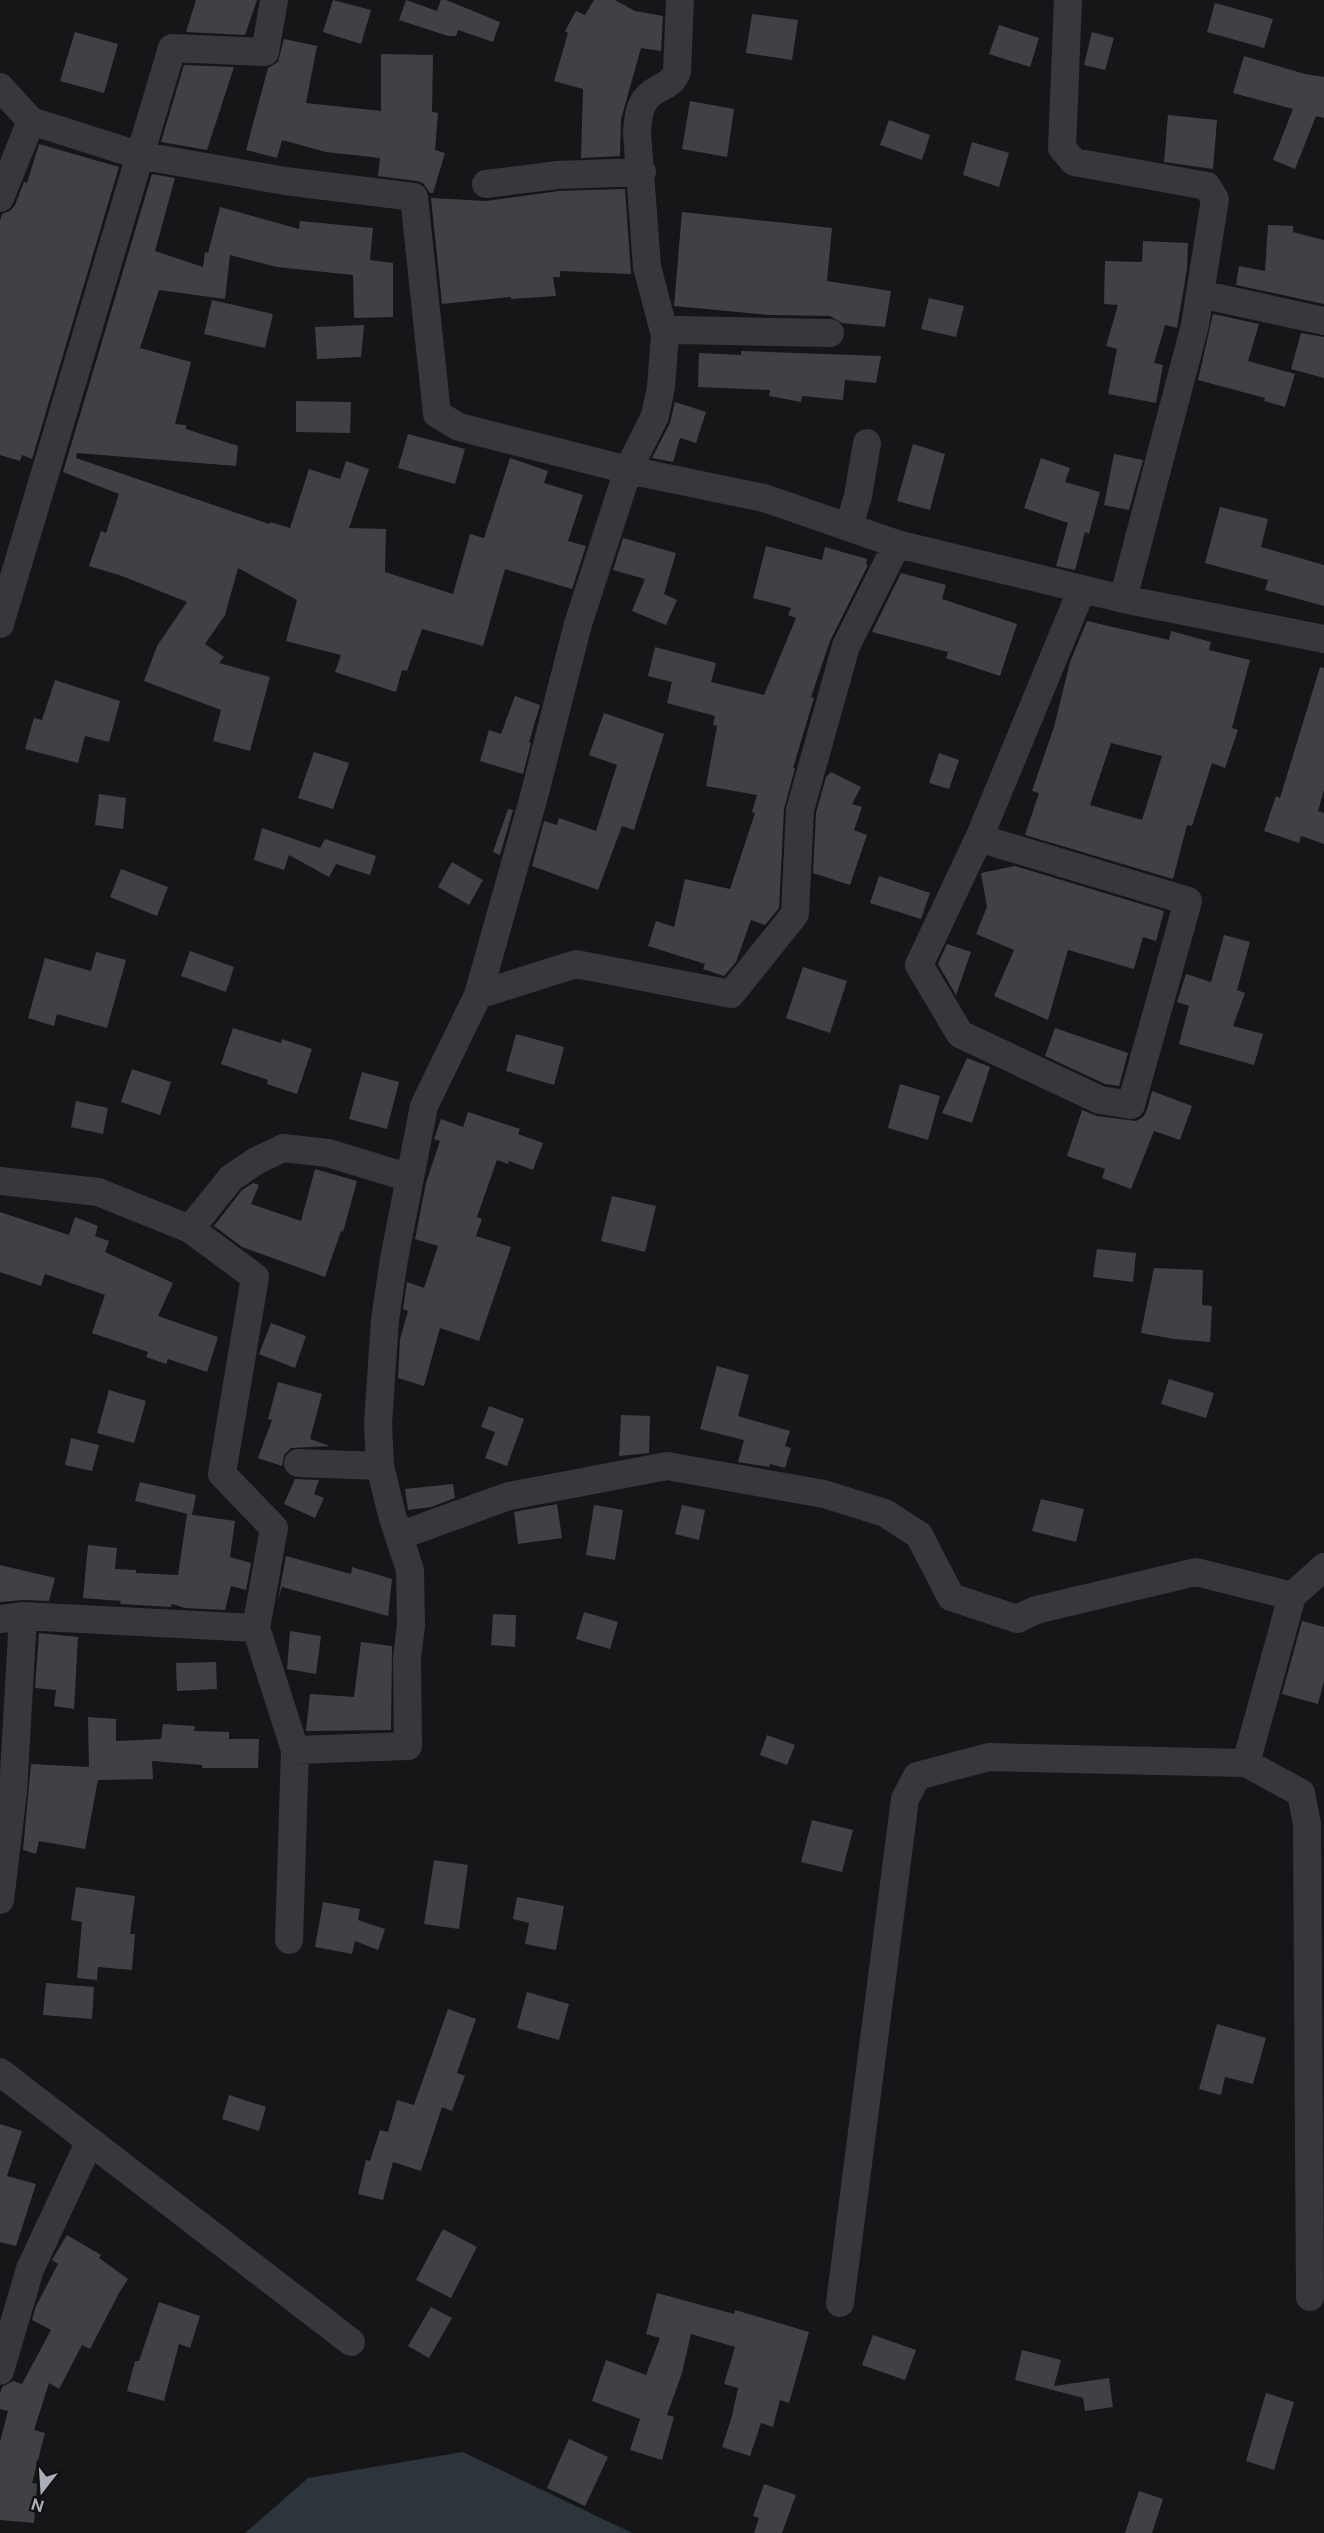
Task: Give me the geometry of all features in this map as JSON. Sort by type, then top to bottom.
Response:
[{"type":"street","points":[[0,624],[138,155],[172,48],[265,52],[274,0]]},
{"type":"street","points":[[295,1750],[408,1746],[407,1658],[411,1625],[410,1570],[380,1466],[378,1423],[393,1259],[424,1106],[478,995],[533,800],[578,624],[628,470],[655,416],[661,387],[665,335],[647,267],[638,117],[646,99],[652,92],[673,81],[677,72],[680,0]]},
{"type":"street","points":[[1068,0],[1062,148],[1074,162],[1207,186],[1215,199],[1195,325],[1122,599]]},
{"type":"street","points":[[0,87],[31,121],[138,155],[285,181],[414,197],[436,414],[459,427],[628,470],[764,498],[897,544],[1122,599],[1324,639]]},
{"type":"street","points":[[0,198],[31,121]]},
{"type":"street","points":[[486,184],[558,175],[642,172]]},
{"type":"street","points":[[1200,294],[1324,321]]},
{"type":"street","points":[[665,335],[678,330],[830,333]]},
{"type":"street","points":[[849,527],[858,496],[867,443]]},
{"type":"street","points":[[478,995],[576,964],[731,994],[795,914],[800,810],[846,646],[897,544]]},
{"type":"street","points":[[979,838],[1188,901],[1131,1105],[1100,1100],[960,1034],[919,965],[979,838],[1082,589]]},
{"type":"street","points":[[190,1229],[231,1178],[256,1161],[283,1148],[328,1153],[410,1178]]},
{"type":"street","points":[[0,1181],[98,1192],[190,1229],[255,1277],[222,1474],[274,1528],[255,1628],[295,1750],[290,1940]]},
{"type":"street","points":[[298,1463],[380,1466]]},
{"type":"street","points":[[399,1536],[508,1496],[667,1466],[824,1494],[885,1513],[919,1535],[951,1597],[1017,1619],[1036,1610],[1196,1572],[1292,1596]]},
{"type":"street","points":[[1246,1763],[1292,1596],[1324,1567]]},
{"type":"street","points":[[0,1900],[13,1792],[12,1618],[255,1628]]},
{"type":"street","points":[[840,2303],[905,1799],[917,1776],[989,1757],[1246,1763],[1301,1793],[1307,1824],[1310,2297]]},
{"type":"street","points":[[0,2072],[351,2342]]},
{"type":"street","points":[[0,2371],[30,2269],[90,2141]]},
{"type":"shaded area","points":[[463,2452],[632,2533],[245,2533],[308,2478]]},
{"type":"building","points":[[196,0],[257,0],[245,35],[186,32]]},
{"type":"building","points":[[333,0],[371,10],[361,44],[323,32]]},
{"type":"building","points":[[406,0],[437,11],[441,0],[446,0],[500,22],[493,42],[458,30],[456,36],[448,36],[399,20]]},
{"type":"building","points":[[594,0],[615,0],[635,11],[663,16],[661,51],[641,48],[621,119],[620,156],[581,158],[583,89],[554,81],[568,33],[565,31],[576,11],[585,15]]},
{"type":"building","points":[[1215,3],[1273,19],[1264,48],[1207,32]]},
{"type":"building","points":[[752,14],[798,20],[792,60],[746,53]]},
{"type":"building","points":[[999,25],[1039,38],[1030,67],[989,54]]},
{"type":"building","points":[[75,32],[118,44],[104,93],[60,81]]},
{"type":"building","points":[[1092,32],[1114,38],[1105,70],[1084,65]]},
{"type":"building","points":[[284,39],[317,46],[306,103],[381,111],[381,54],[433,55],[432,112],[438,113],[435,150],[445,153],[433,193],[430,193],[423,183],[417,181],[378,176],[380,158],[326,152],[282,140],[277,158],[246,150],[268,68],[278,62]]},
{"type":"building","points":[[1244,56],[1305,74],[1324,77],[1324,118],[1316,116],[1295,169],[1273,160],[1293,109],[1233,93]]},
{"type":"building","points":[[184,65],[234,67],[207,150],[161,142]]},
{"type":"building","points":[[690,101],[734,109],[727,157],[682,149]]},
{"type":"building","points":[[1168,115],[1217,120],[1213,169],[1164,162]]},
{"type":"building","points":[[889,120],[930,135],[922,160],[880,145]]},
{"type":"building","points":[[972,142],[1009,153],[999,187],[963,175]]},
{"type":"building","points":[[39,144],[119,167],[32,459],[22,455],[20,461],[0,455],[0,221],[2,214],[10,211],[15,205],[24,182],[27,183]]},
{"type":"building","points":[[152,174],[175,178],[155,251],[203,267],[205,252],[208,253],[220,207],[299,229],[300,221],[373,228],[370,260],[393,263],[393,317],[354,318],[353,275],[277,267],[230,255],[225,299],[159,290],[140,348],[191,362],[175,424],[186,425],[186,429],[238,446],[236,466],[77,453],[76,458],[269,524],[270,522],[290,528],[309,469],[340,479],[346,461],[369,469],[349,528],[386,529],[385,572],[453,594],[470,534],[484,538],[510,458],[548,471],[544,483],[583,495],[568,541],[586,546],[572,589],[505,569],[483,646],[422,629],[407,671],[402,670],[396,692],[335,672],[341,655],[286,641],[297,600],[238,568],[225,615],[205,644],[224,657],[219,663],[270,677],[250,751],[213,741],[221,710],[144,681],[157,646],[187,602],[122,576],[89,566],[101,531],[106,533],[119,494],[63,472]]},
{"type":"building","points":[[625,189],[631,274],[560,271],[560,277],[553,277],[556,296],[511,299],[511,297],[442,304],[431,198],[486,201],[559,191]]},
{"type":"building","points":[[682,212],[832,228],[827,281],[891,291],[885,327],[842,323],[830,316],[770,315],[674,306]]},
{"type":"building","points":[[1268,225],[1293,226],[1293,232],[1324,240],[1324,304],[1236,285],[1239,266],[1265,271]]},
{"type":"building","points":[[1143,241],[1188,243],[1187,269],[1177,328],[1165,325],[1154,363],[1163,365],[1156,403],[1108,394],[1117,349],[1106,346],[1118,305],[1104,304],[1105,261],[1142,262]]},
{"type":"building","points":[[929,298],[964,306],[956,337],[921,329]]},
{"type":"building","points":[[212,300],[273,314],[265,348],[204,334]]},
{"type":"building","points":[[1213,314],[1259,324],[1248,361],[1295,374],[1285,407],[1264,401],[1265,398],[1198,380]]},
{"type":"building","points":[[364,325],[361,357],[317,359],[315,327]]},
{"type":"building","points":[[1301,333],[1324,337],[1324,378],[1291,369]]},
{"type":"building","points":[[741,351],[881,356],[876,383],[845,380],[843,400],[802,396],[801,402],[769,396],[770,390],[698,387],[699,353],[741,355]]},
{"type":"building","points":[[296,401],[351,402],[350,433],[296,432]]},
{"type":"building","points":[[675,402],[706,412],[696,443],[680,438],[673,462],[652,458],[670,423]]},
{"type":"building","points":[[408,434],[465,449],[455,484],[398,468]]},
{"type":"building","points":[[913,444],[945,454],[930,510],[897,501]]},
{"type":"building","points":[[1114,454],[1143,460],[1129,510],[1104,505]]},
{"type":"building","points":[[1041,458],[1070,468],[1065,482],[1100,492],[1089,534],[1085,532],[1075,570],[1056,566],[1068,523],[1024,508]]},
{"type":"building","points":[[1220,507],[1268,519],[1261,547],[1324,565],[1324,606],[1265,590],[1268,580],[1205,563]]},
{"type":"building","points":[[623,538],[676,553],[664,594],[677,600],[666,625],[632,611],[645,579],[613,570]]},
{"type":"building","points":[[766,546],[822,560],[825,547],[867,559],[866,564],[868,565],[830,641],[811,697],[814,698],[793,768],[795,768],[784,809],[779,908],[765,925],[751,920],[736,962],[724,976],[703,969],[705,964],[648,946],[656,921],[674,927],[685,879],[730,889],[755,813],[752,812],[757,795],[706,786],[717,726],[713,725],[715,716],[667,703],[672,682],[648,676],[655,647],[716,663],[711,682],[764,695],[796,618],[788,615],[791,608],[753,598]]},
{"type":"building","points":[[901,573],[946,585],[942,599],[1017,624],[1000,676],[946,658],[948,652],[872,632]]},
{"type":"building","points":[[1087,621],[1169,640],[1171,631],[1211,642],[1209,650],[1250,660],[1232,728],[1238,730],[1225,768],[1212,763],[1192,826],[1187,825],[1173,879],[1025,835],[1039,793],[1032,791],[1054,727],[1070,662]],"holes":[[[1111,743],[1162,756],[1142,820],[1090,805]]]},
{"type":"building","points":[[1320,667],[1324,668],[1324,790],[1318,811],[1324,813],[1324,844],[1301,836],[1299,843],[1264,831],[1276,796],[1280,798]]},
{"type":"building","points":[[55,680],[120,701],[109,742],[85,736],[78,763],[25,749],[34,718],[42,720]]},
{"type":"building","points":[[515,696],[540,705],[529,742],[531,743],[523,774],[480,761],[489,730],[501,734]]},
{"type":"building","points":[[604,713],[664,734],[634,830],[622,826],[598,890],[532,866],[544,821],[557,825],[559,818],[596,831],[617,765],[589,755]]},
{"type":"building","points":[[314,752],[349,763],[333,809],[298,798]]},
{"type":"building","points":[[939,753],[959,760],[949,789],[929,783]]},
{"type":"building","points":[[831,772],[861,787],[852,804],[862,807],[854,830],[867,835],[850,885],[813,873],[816,813],[826,777]]},
{"type":"building","points":[[99,794],[126,798],[123,829],[95,825]]},
{"type":"building","points":[[508,809],[513,810],[500,855],[493,852]]},
{"type":"building","points":[[262,828],[320,848],[325,839],[376,856],[370,875],[336,864],[329,877],[289,855],[284,870],[254,860]]},
{"type":"building","points":[[452,862],[483,880],[469,905],[438,887]]},
{"type":"building","points":[[1015,866],[1164,911],[1156,941],[1143,937],[1134,969],[1068,950],[1048,1020],[994,996],[1014,950],[976,934],[987,907],[981,873]]},
{"type":"building","points":[[121,869],[168,887],[157,916],[110,897]]},
{"type":"building","points":[[879,876],[930,893],[921,919],[870,903]]},
{"type":"building","points":[[1224,935],[1250,942],[1237,990],[1245,993],[1233,1026],[1263,1034],[1254,1065],[1179,1044],[1189,1006],[1177,1002],[1186,974],[1211,982]]},
{"type":"building","points":[[947,944],[971,952],[956,995],[938,964]]},
{"type":"building","points":[[190,951],[234,967],[226,992],[181,976]]},
{"type":"building","points":[[96,952],[126,960],[107,1028],[57,1014],[54,1026],[28,1018],[45,958],[91,971]]},
{"type":"building","points":[[803,967],[847,981],[830,1033],[786,1018]]},
{"type":"building","points":[[233,1028],[281,1043],[282,1039],[312,1049],[297,1094],[267,1084],[268,1080],[221,1064]]},
{"type":"building","points":[[1055,1028],[1128,1053],[1119,1086],[1105,1084],[1045,1056]]},
{"type":"building","points":[[516,1034],[564,1047],[554,1085],[506,1071]]},
{"type":"building","points":[[967,1058],[990,1067],[972,1123],[942,1113]]},
{"type":"building","points":[[132,1069],[171,1082],[160,1115],[121,1102]]},
{"type":"building","points":[[362,1072],[399,1082],[387,1129],[349,1119]]},
{"type":"building","points":[[900,1084],[940,1096],[928,1140],[888,1128]]},
{"type":"building","points":[[1152,1091],[1192,1106],[1180,1140],[1154,1131],[1131,1189],[1102,1178],[1105,1169],[1067,1156],[1082,1110],[1097,1116],[1136,1121],[1143,1117],[1147,1110]]},
{"type":"building","points":[[76,1101],[108,1108],[103,1134],[71,1127]]},
{"type":"building","points":[[468,1112],[520,1129],[518,1134],[543,1143],[533,1170],[509,1161],[508,1164],[497,1160],[477,1217],[482,1219],[476,1236],[511,1247],[479,1341],[440,1328],[424,1386],[398,1378],[400,1339],[408,1311],[403,1309],[407,1282],[424,1288],[438,1246],[415,1239],[426,1183],[440,1141],[434,1139],[441,1119],[463,1127]]},
{"type":"building","points":[[315,1169],[357,1181],[343,1232],[341,1231],[325,1277],[242,1247],[214,1226],[242,1190],[253,1183],[259,1185],[251,1204],[301,1221]]},
{"type":"building","points":[[612,1196],[656,1206],[645,1252],[601,1241]]},
{"type":"building","points":[[0,1212],[69,1235],[75,1217],[98,1226],[95,1236],[109,1241],[105,1252],[173,1283],[158,1316],[218,1337],[207,1372],[168,1359],[166,1364],[146,1357],[148,1352],[92,1333],[105,1295],[45,1274],[41,1286],[0,1272]]},
{"type":"building","points":[[1097,1249],[1136,1253],[1133,1282],[1093,1277]]},
{"type":"building","points":[[1154,1268],[1203,1270],[1202,1305],[1212,1306],[1210,1342],[1141,1333]]},
{"type":"building","points":[[271,1323],[306,1336],[295,1368],[259,1354]]},
{"type":"building","points":[[717,1366],[749,1375],[738,1416],[790,1431],[785,1446],[791,1448],[785,1468],[770,1464],[769,1467],[738,1462],[744,1440],[700,1429]]},
{"type":"building","points":[[1169,1379],[1214,1393],[1206,1418],[1161,1404]]},
{"type":"building","points":[[278,1382],[322,1394],[310,1439],[330,1446],[291,1448],[284,1455],[282,1466],[258,1458],[272,1420],[268,1419]]},
{"type":"building","points":[[109,1390],[146,1401],[134,1443],[97,1433]]},
{"type":"building","points":[[489,1406],[524,1419],[507,1466],[485,1458],[495,1432],[481,1427]]},
{"type":"building","points":[[621,1415],[650,1416],[649,1453],[619,1456]]},
{"type":"building","points":[[71,1438],[99,1445],[92,1471],[65,1465]]},
{"type":"building","points":[[295,1479],[319,1480],[314,1494],[324,1498],[315,1518],[284,1504]]},
{"type":"building","points":[[140,1482],[196,1495],[192,1515],[135,1501]]},
{"type":"building","points":[[453,1484],[455,1498],[431,1507],[408,1510],[405,1489]]},
{"type":"building","points":[[1041,1499],[1084,1509],[1076,1542],[1032,1531]]},
{"type":"building","points":[[557,1504],[562,1538],[518,1544],[514,1512]]},
{"type":"building","points":[[594,1505],[623,1510],[615,1560],[586,1555]]},
{"type":"building","points":[[682,1505],[705,1510],[699,1540],[675,1534]]},
{"type":"building","points":[[187,1514],[235,1521],[230,1557],[251,1563],[246,1590],[231,1586],[225,1610],[185,1608],[172,1604],[171,1607],[120,1604],[121,1601],[83,1598],[88,1545],[117,1548],[115,1569],[136,1570],[136,1573],[178,1575]]},
{"type":"building","points":[[286,1556],[351,1574],[352,1567],[392,1579],[388,1616],[282,1587],[278,1599]]},
{"type":"building","points":[[0,1565],[55,1578],[49,1601],[0,1602]]},
{"type":"building","points":[[584,1612],[618,1622],[610,1649],[576,1639]]},
{"type":"building","points":[[493,1614],[516,1615],[515,1647],[491,1645]]},
{"type":"building","points":[[1302,1621],[1324,1627],[1324,1681],[1318,1704],[1282,1694]]},
{"type":"building","points":[[290,1631],[321,1636],[316,1674],[287,1669]]},
{"type":"building","points":[[39,1633],[78,1637],[74,1709],[54,1706],[56,1690],[35,1688]]},
{"type":"building","points":[[361,1642],[392,1646],[391,1730],[306,1731],[310,1694],[354,1697]]},
{"type":"building","points":[[216,1662],[217,1689],[177,1691],[176,1663]]},
{"type":"building","points":[[88,1717],[116,1719],[116,1741],[161,1739],[163,1724],[195,1726],[194,1731],[229,1732],[229,1739],[259,1739],[258,1768],[202,1768],[202,1765],[152,1761],[153,1779],[98,1780],[85,1849],[39,1841],[36,1854],[23,1850],[31,1764],[89,1767]]},
{"type":"building","points":[[767,1735],[795,1745],[787,1765],[760,1755]]},
{"type":"building","points":[[812,1820],[853,1830],[842,1872],[801,1862]]},
{"type":"building","points":[[434,1860],[468,1865],[459,1929],[424,1924]]},
{"type":"building","points":[[76,1887],[135,1896],[130,1934],[135,1934],[132,1970],[98,1967],[97,1980],[77,1978],[82,1922],[71,1920]]},
{"type":"building","points":[[517,1897],[564,1906],[556,1950],[525,1944],[529,1923],[513,1919]]},
{"type":"building","points":[[323,1902],[360,1909],[358,1920],[385,1929],[378,1950],[355,1941],[352,1954],[315,1947]]},
{"type":"building","points":[[46,1983],[94,1987],[92,2019],[43,2015]]},
{"type":"building","points":[[527,1992],[569,2004],[559,2040],[517,2028]]},
{"type":"building","points":[[448,2009],[476,2019],[457,2073],[465,2076],[452,2111],[442,2107],[421,2171],[393,2162],[383,2200],[358,2194],[366,2160],[370,2161],[380,2130],[388,2132],[397,2100],[414,2105]]},
{"type":"building","points":[[1217,2024],[1266,2038],[1253,2084],[1225,2077],[1221,2095],[1199,2089]]},
{"type":"building","points":[[229,2095],[266,2107],[259,2131],[222,2119]]},
{"type":"building","points":[[0,2124],[22,2131],[7,2176],[36,2184],[16,2246],[0,2242]]},
{"type":"building","points":[[443,2229],[477,2247],[451,2298],[416,2280]]},
{"type":"building","points":[[67,2235],[101,2255],[99,2258],[128,2279],[90,2349],[82,2345],[59,2389],[49,2383],[34,2430],[45,2433],[32,2483],[37,2484],[34,2523],[0,2520],[0,2442],[8,2411],[0,2409],[0,2394],[2,2387],[13,2381],[22,2384],[51,2330],[32,2320],[36,2306],[58,2264],[52,2260]]},
{"type":"building","points":[[657,2293],[734,2314],[735,2310],[809,2332],[789,2403],[780,2400],[773,2427],[761,2423],[750,2456],[722,2447],[738,2388],[724,2384],[735,2347],[691,2334],[682,2373],[667,2415],[674,2417],[662,2460],[630,2450],[640,2419],[592,2401],[606,2360],[646,2375],[660,2338],[646,2334]]},
{"type":"building","points":[[159,2302],[200,2316],[190,2348],[179,2344],[164,2401],[127,2391],[135,2361],[139,2361]]},
{"type":"building","points":[[431,2307],[452,2318],[429,2358],[408,2346]]},
{"type":"building","points":[[873,2335],[916,2350],[905,2380],[862,2365]]},
{"type":"building","points":[[1022,2350],[1061,2360],[1054,2386],[1109,2378],[1113,2407],[1085,2411],[1083,2398],[1015,2380]]},
{"type":"building","points":[[1266,2393],[1294,2402],[1274,2470],[1246,2461]]},
{"type":"building","points":[[569,2439],[608,2457],[585,2506],[547,2488]]},
{"type":"building","points":[[764,2484],[796,2495],[782,2533],[754,2533],[759,2518],[753,2516]]},
{"type":"building","points":[[1139,2491],[1163,2499],[1152,2533],[1125,2533]]}]
